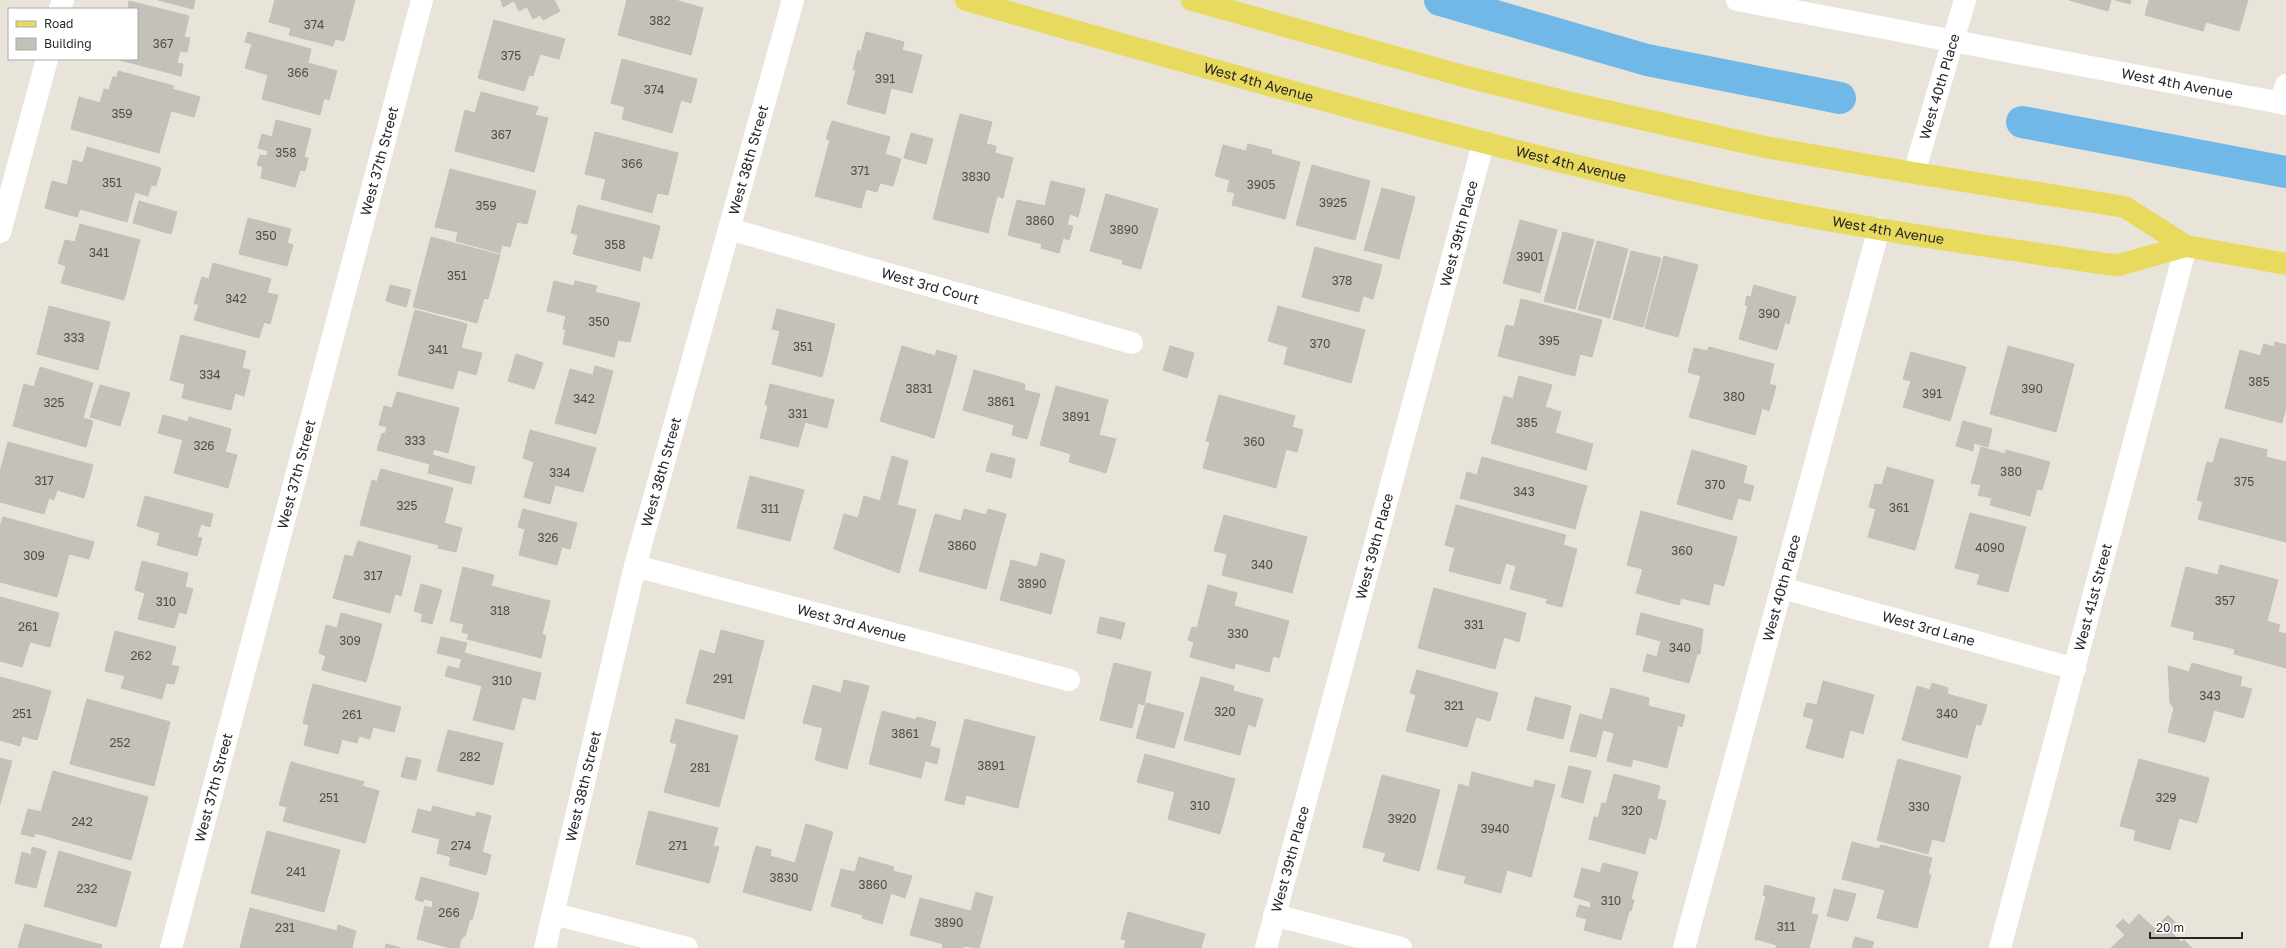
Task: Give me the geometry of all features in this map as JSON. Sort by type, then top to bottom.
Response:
[{"type":"main road","name":"West 4th Avenue","points":[[966,0],[1483,144],[1736,202],[1879,228],[2119,265],[2186,246]]},
{"type":"main road","name":"West 4th Avenue","points":[[1192,0],[1462,76],[1571,103],[1766,147],[1914,173],[2125,207],[2186,246],[2286,264]]},
{"type":"street","name":"West 37th Street","points":[[171,948],[422,0]]},
{"type":"street","name":"West 38th Street","points":[[545,948],[635,566],[793,0]]},
{"type":"street","name":"West 4th Avenue","points":[[1737,0],[1952,42],[2284,98]]},
{"type":"street","name":"West 40th Place","points":[[1914,173],[1965,0]]},
{"type":"street","points":[[0,232],[47,60]]},
{"type":"street","name":"West 39th Place","points":[[1266,948],[1483,144]]},
{"type":"street","name":"West 40th Place","points":[[1684,948],[1879,228]]},
{"type":"street","name":"West 3rd Court","points":[[729,229],[1132,343]]},
{"type":"street","name":"West 41st Street","points":[[2000,948],[2186,246]]},
{"type":"street","name":"West 3rd Avenue","points":[[635,566],[1068,680]]},
{"type":"street","name":"West 3rd Lane","points":[[1782,588],[2075,669]]},
{"type":"street","points":[[554,914],[687,948]]},
{"type":"street","points":[[1274,915],[1401,948]]},
{"type":"building","points":[[158,0],[195,0],[193,9]]},
{"type":"building","points":[[275,0],[355,0],[344,41],[335,39],[333,46],[289,35],[291,28],[269,22]]},
{"type":"building","points":[[501,0],[554,0],[560,11],[543,20],[540,15],[533,19],[527,7],[519,11],[514,1],[503,7]]},
{"type":"building","points":[[627,0],[675,0],[703,8],[691,55],[618,35]]},
{"type":"building","points":[[2069,0],[2111,0],[2108,11]]},
{"type":"building","points":[[2115,0],[2131,0],[2130,4]]},
{"type":"building","points":[[2149,0],[2248,0],[2239,31],[2206,22],[2203,31],[2145,15]]},
{"type":"building","points":[[129,1],[189,16],[184,37],[190,38],[187,52],[180,51],[177,63],[183,64],[181,76],[120,60],[138,60],[138,8],[128,8]]},
{"type":"building","points":[[494,20],[565,39],[559,59],[540,54],[533,76],[529,75],[524,91],[478,78]]},
{"type":"building","points":[[248,32],[311,49],[308,63],[337,71],[329,100],[324,98],[320,115],[262,99],[268,75],[245,68],[252,44],[245,42]]},
{"type":"building","points":[[866,32],[904,42],[902,50],[922,55],[912,93],[891,88],[885,114],[847,104],[856,70],[853,70],[858,50],[861,52]]},
{"type":"building","points":[[622,59],[697,79],[691,103],[681,100],[672,133],[622,119],[625,107],[611,103]]},
{"type":"building","points":[[118,71],[174,86],[172,89],[200,97],[194,117],[171,111],[159,153],[71,129],[79,97],[100,103],[104,89],[109,90],[113,77],[117,77]]},
{"type":"building","points":[[481,92],[538,107],[535,115],[548,118],[534,172],[455,151],[465,110],[475,113]]},
{"type":"building","points":[[960,114],[992,122],[986,144],[996,146],[995,153],[1013,158],[1003,198],[997,196],[988,233],[933,219]]},
{"type":"building","points":[[276,120],[311,129],[304,157],[308,158],[305,171],[300,170],[295,187],[261,178],[263,167],[257,165],[260,155],[267,156],[268,151],[258,148],[262,134],[272,137]]},
{"type":"building","points":[[832,121],[890,137],[885,154],[901,159],[893,186],[880,183],[877,192],[866,189],[861,208],[815,196],[830,140],[826,139]]},
{"type":"building","points":[[595,132],[678,153],[668,195],[657,193],[652,213],[601,199],[606,179],[585,174]]},
{"type":"building","points":[[911,133],[933,139],[926,164],[904,158]]},
{"type":"building","points":[[1248,144],[1272,150],[1271,154],[1300,162],[1285,219],[1232,205],[1235,193],[1227,191],[1230,180],[1215,176],[1223,145],[1246,151]]},
{"type":"building","points":[[87,147],[161,168],[156,186],[151,185],[148,196],[135,192],[127,222],[80,209],[77,217],[45,208],[52,181],[67,185],[73,160],[83,163]]},
{"type":"building","points":[[1312,165],[1370,181],[1355,240],[1296,225]]},
{"type":"building","points":[[450,169],[536,191],[527,224],[517,222],[510,247],[502,245],[500,253],[456,241],[458,232],[435,227]]},
{"type":"building","points":[[1051,181],[1085,189],[1078,217],[1070,214],[1067,225],[1073,226],[1069,240],[1063,238],[1059,253],[1041,248],[1042,244],[1008,235],[1017,200],[1045,206]]},
{"type":"building","points":[[1382,188],[1415,197],[1399,259],[1364,250]]},
{"type":"building","points":[[1106,194],[1158,209],[1141,269],[1122,264],[1123,260],[1090,251]]},
{"type":"building","points":[[139,201],[177,212],[171,234],[133,223]]},
{"type":"building","points":[[578,205],[660,226],[652,259],[643,256],[640,271],[573,254],[578,235],[571,233]]},
{"type":"building","points":[[248,218],[291,229],[287,243],[293,245],[287,266],[239,254]]},
{"type":"building","points":[[1520,220],[1557,230],[1540,293],[1503,283]]},
{"type":"building","points":[[80,224],[140,240],[124,300],[61,283],[66,266],[58,263],[65,240],[75,242]]},
{"type":"building","points":[[1563,232],[1594,240],[1575,309],[1544,301]]},
{"type":"building","points":[[431,237],[500,255],[488,299],[484,298],[477,323],[413,307]]},
{"type":"building","points":[[1597,241],[1628,249],[1610,318],[1578,310]]},
{"type":"building","points":[[1315,247],[1382,265],[1373,299],[1363,296],[1359,312],[1302,297]]},
{"type":"building","points":[[1631,251],[1661,258],[1643,327],[1613,319]]},
{"type":"building","points":[[1664,256],[1698,265],[1678,337],[1645,328]]},
{"type":"building","points":[[213,263],[271,279],[267,293],[278,295],[270,324],[264,322],[259,338],[194,320],[199,305],[194,303],[202,277],[209,279]]},
{"type":"building","points":[[554,281],[574,286],[575,281],[597,286],[595,292],[640,303],[630,342],[618,340],[614,357],[563,344],[566,329],[563,329],[566,316],[547,311]]},
{"type":"building","points":[[390,285],[411,290],[406,307],[386,301]]},
{"type":"building","points":[[1754,285],[1796,297],[1789,324],[1785,322],[1777,350],[1739,339],[1748,306],[1745,305],[1747,296],[1751,297]]},
{"type":"building","points":[[1521,299],[1602,320],[1592,357],[1580,354],[1575,376],[1498,356],[1506,325],[1514,327]]},
{"type":"building","points":[[49,306],[110,322],[98,370],[37,354]]},
{"type":"building","points":[[1278,306],[1365,330],[1351,383],[1284,364],[1288,347],[1268,341]]},
{"type":"building","points":[[777,309],[835,324],[822,377],[772,364],[780,331],[772,329]]},
{"type":"building","points":[[415,310],[467,324],[461,348],[482,353],[476,375],[458,370],[453,389],[398,375]]},
{"type":"building","points":[[181,335],[246,351],[242,368],[250,370],[244,396],[235,393],[231,410],[182,398],[185,384],[170,380]]},
{"type":"building","points":[[2275,342],[2286,345],[2286,407],[2282,423],[2225,408],[2240,350],[2260,356],[2264,344],[2274,347]]},
{"type":"building","points":[[902,346],[935,356],[937,350],[957,356],[934,438],[880,421]]},
{"type":"building","points":[[1170,346],[1194,353],[1187,378],[1163,370]]},
{"type":"building","points":[[2008,346],[2074,364],[2056,432],[1990,414]]},
{"type":"building","points":[[1709,347],[1774,364],[1769,384],[1776,386],[1769,411],[1762,408],[1755,435],[1689,417],[1701,376],[1688,372],[1694,348],[1707,351]]},
{"type":"building","points":[[1911,352],[1966,367],[1950,421],[1903,407],[1911,381],[1903,379]]},
{"type":"building","points":[[516,354],[543,363],[534,389],[508,381]]},
{"type":"building","points":[[595,366],[613,371],[596,434],[555,423],[570,369],[593,375]]},
{"type":"building","points":[[40,367],[93,383],[83,418],[93,421],[86,447],[13,426],[24,384],[34,387]]},
{"type":"building","points":[[974,370],[1025,384],[1024,390],[1040,394],[1027,439],[1012,435],[1014,425],[963,410]]},
{"type":"building","points":[[1519,376],[1552,385],[1545,407],[1561,412],[1555,433],[1593,444],[1586,470],[1491,443],[1504,396],[1513,399]]},
{"type":"building","points":[[770,384],[834,400],[827,428],[805,422],[798,447],[760,438],[768,406],[765,405]]},
{"type":"building","points":[[100,385],[130,393],[120,426],[90,417]]},
{"type":"building","points":[[1056,386],[1108,400],[1099,435],[1116,439],[1106,473],[1069,462],[1071,454],[1040,445]]},
{"type":"building","points":[[397,392],[459,408],[448,453],[434,449],[432,455],[475,467],[471,484],[428,473],[430,464],[377,450],[382,433],[385,434],[387,427],[379,425],[384,406],[392,408]]},
{"type":"building","points":[[1219,395],[1295,416],[1292,427],[1303,430],[1297,452],[1286,449],[1276,488],[1203,468],[1210,442],[1206,441]]},
{"type":"building","points":[[163,415],[188,422],[189,417],[231,429],[225,452],[237,455],[228,488],[174,473],[183,440],[158,433]]},
{"type":"building","points":[[1963,421],[1992,429],[1988,447],[1974,443],[1973,451],[1956,446]]},
{"type":"building","points":[[530,430],[596,448],[583,492],[555,485],[550,504],[524,497],[534,462],[523,458]]},
{"type":"building","points":[[2220,438],[2267,450],[2266,457],[2286,462],[2286,542],[2198,519],[2203,502],[2197,500],[2207,462],[2213,463]]},
{"type":"building","points":[[8,442],[93,465],[84,498],[57,490],[54,500],[49,498],[44,514],[0,502],[0,472]]},
{"type":"building","points":[[1981,447],[2005,454],[2006,450],[2050,462],[2042,490],[2037,489],[2030,516],[1990,505],[1992,498],[1978,495],[1981,485],[1971,483]]},
{"type":"building","points":[[1692,450],[1747,466],[1743,483],[1754,486],[1750,501],[1738,498],[1732,520],[1677,504]]},
{"type":"building","points":[[991,453],[1015,459],[1011,478],[986,471]]},
{"type":"building","points":[[892,456],[908,461],[897,505],[916,510],[899,573],[834,549],[844,514],[858,518],[864,496],[880,501]]},
{"type":"building","points":[[1482,457],[1587,486],[1575,529],[1460,498],[1467,472],[1477,475]]},
{"type":"building","points":[[1887,467],[1934,480],[1915,550],[1868,537],[1876,509],[1869,507],[1875,484],[1882,485]]},
{"type":"building","points":[[381,469],[453,488],[444,523],[462,528],[456,552],[438,548],[439,545],[360,525],[372,480],[377,482]]},
{"type":"building","points":[[750,476],[804,490],[790,541],[737,528]]},
{"type":"building","points":[[145,496],[213,514],[210,527],[201,524],[197,537],[202,538],[197,556],[157,545],[160,533],[137,526]]},
{"type":"building","points":[[1456,505],[1566,535],[1563,545],[1577,549],[1562,607],[1546,603],[1548,599],[1510,589],[1516,566],[1506,563],[1500,584],[1449,571],[1455,548],[1445,545]]},
{"type":"building","points":[[523,509],[577,523],[570,549],[562,547],[557,565],[519,555],[525,529],[518,527]]},
{"type":"building","points":[[964,509],[986,515],[988,509],[1006,514],[986,589],[919,571],[935,514],[961,521]]},
{"type":"building","points":[[1641,511],[1737,537],[1724,586],[1714,583],[1709,605],[1681,598],[1679,605],[1636,593],[1643,569],[1627,565]]},
{"type":"building","points":[[1970,513],[2026,527],[2008,592],[1977,584],[1980,574],[1955,568]]},
{"type":"building","points":[[1224,515],[1307,537],[1292,593],[1222,575],[1227,554],[1214,551]]},
{"type":"building","points":[[3,517],[94,542],[89,559],[69,554],[57,597],[0,582],[0,526]]},
{"type":"building","points":[[358,541],[411,556],[401,596],[395,594],[390,613],[333,598],[345,555],[353,557]]},
{"type":"building","points":[[1041,553],[1065,560],[1051,614],[1000,600],[1011,560],[1037,567]]},
{"type":"building","points":[[142,561],[188,573],[185,587],[193,589],[186,614],[179,612],[174,628],[138,619],[145,593],[135,590]]},
{"type":"building","points":[[2220,565],[2278,580],[2267,621],[2280,625],[2278,632],[2286,634],[2286,668],[2234,654],[2235,649],[2193,639],[2195,632],[2171,626],[2186,567],[2218,575]]},
{"type":"building","points":[[463,567],[494,575],[491,586],[550,601],[542,634],[546,636],[541,658],[467,639],[469,634],[462,632],[464,624],[450,621]]},
{"type":"building","points":[[421,584],[442,590],[432,624],[421,621],[423,614],[414,611]]},
{"type":"building","points":[[1208,585],[1237,593],[1234,606],[1289,621],[1279,658],[1273,656],[1269,672],[1235,663],[1234,669],[1190,657],[1194,642],[1188,640],[1192,627],[1197,628]]},
{"type":"building","points":[[1434,588],[1526,613],[1519,642],[1504,637],[1495,669],[1418,648]]},
{"type":"building","points":[[0,597],[59,613],[50,647],[30,642],[22,667],[0,661]]},
{"type":"building","points":[[341,613],[382,624],[366,682],[322,670],[326,656],[319,653],[326,625],[337,628]]},
{"type":"building","points":[[1641,613],[1703,629],[1700,654],[1697,654],[1689,683],[1643,671],[1647,654],[1657,657],[1661,641],[1636,634]]},
{"type":"building","points":[[1100,617],[1125,623],[1121,639],[1097,633]]},
{"type":"building","points":[[721,630],[764,641],[744,719],[686,703],[700,650],[715,654]]},
{"type":"building","points":[[115,631],[176,647],[171,665],[179,667],[174,684],[166,683],[162,699],[121,688],[125,676],[105,671]]},
{"type":"building","points":[[441,637],[467,643],[464,653],[541,673],[535,700],[522,697],[514,730],[473,720],[482,686],[445,676],[448,666],[459,669],[462,659],[437,653]]},
{"type":"building","points":[[1114,663],[1151,672],[1144,705],[1138,703],[1132,728],[1100,720]]},
{"type":"building","points":[[2192,663],[2242,677],[2240,686],[2252,689],[2243,718],[2214,710],[2205,742],[2168,732],[2174,708],[2170,703],[2168,666],[2189,672]]},
{"type":"building","points":[[1417,670],[1498,693],[1490,721],[1476,717],[1467,747],[1406,731],[1416,695],[1410,693]]},
{"type":"building","points":[[0,677],[51,691],[37,740],[22,736],[20,746],[0,740]]},
{"type":"building","points":[[1201,677],[1234,686],[1233,691],[1263,699],[1255,727],[1248,724],[1240,755],[1184,740]]},
{"type":"building","points":[[844,680],[869,686],[847,769],[815,760],[823,728],[803,723],[813,685],[841,693]]},
{"type":"building","points":[[1823,681],[1874,695],[1863,734],[1850,730],[1843,758],[1806,748],[1814,719],[1803,716],[1807,703],[1817,705]]},
{"type":"building","points":[[1932,683],[1948,688],[1947,694],[1987,705],[1981,725],[1976,724],[1967,758],[1902,740],[1917,686],[1930,690]]},
{"type":"building","points":[[313,684],[401,707],[394,732],[373,727],[370,739],[359,736],[357,743],[342,739],[338,754],[304,745],[309,725],[303,723]]},
{"type":"building","points":[[1611,688],[1649,698],[1648,706],[1685,715],[1682,727],[1678,725],[1667,768],[1633,759],[1631,767],[1607,761],[1614,733],[1603,730],[1596,757],[1570,751],[1580,714],[1602,720]]},
{"type":"building","points":[[1535,697],[1571,706],[1563,739],[1527,730]]},
{"type":"building","points":[[87,699],[170,722],[154,786],[70,764]]},
{"type":"building","points":[[1146,703],[1184,713],[1174,748],[1136,738]]},
{"type":"building","points":[[882,711],[916,720],[917,717],[936,722],[930,746],[940,749],[937,764],[925,761],[921,778],[869,764]]},
{"type":"building","points":[[676,719],[738,736],[719,807],[664,792],[677,744],[670,742]]},
{"type":"building","points":[[965,719],[1035,737],[1018,808],[966,795],[964,805],[945,800]]},
{"type":"building","points":[[448,730],[503,743],[493,785],[437,771]]},
{"type":"building","points":[[1145,754],[1235,779],[1220,834],[1168,819],[1175,792],[1137,782]]},
{"type":"building","points":[[406,757],[421,760],[416,780],[401,777]]},
{"type":"building","points":[[0,758],[12,761],[0,804]]},
{"type":"building","points":[[1898,759],[1961,776],[1944,842],[1932,839],[1928,854],[1877,840]]},
{"type":"building","points":[[2139,759],[2209,778],[2197,823],[2179,818],[2170,850],[2134,840],[2136,830],[2120,826]]},
{"type":"building","points":[[291,762],[364,782],[362,786],[379,791],[365,843],[283,821],[287,807],[279,805]]},
{"type":"building","points":[[1569,766],[1591,771],[1583,803],[1561,797]]},
{"type":"building","points":[[53,771],[148,797],[131,860],[35,833],[34,837],[21,834],[28,809],[41,812]]},
{"type":"building","points":[[1472,772],[1533,788],[1535,780],[1555,785],[1531,877],[1507,870],[1501,893],[1464,883],[1466,876],[1437,869],[1459,784],[1469,787]]},
{"type":"building","points":[[1614,774],[1660,786],[1657,799],[1666,801],[1656,840],[1649,837],[1645,854],[1589,839],[1594,817],[1598,818],[1602,803],[1606,804]]},
{"type":"building","points":[[1382,775],[1440,790],[1419,871],[1383,861],[1386,853],[1363,847]]},
{"type":"building","points":[[433,806],[475,817],[477,812],[491,816],[482,852],[491,855],[486,875],[449,865],[451,857],[437,853],[440,839],[412,832],[418,809],[431,812]]},
{"type":"building","points":[[649,811],[718,828],[713,846],[719,847],[709,883],[636,864]]},
{"type":"building","points":[[806,824],[833,832],[811,911],[743,892],[756,846],[771,850],[770,856],[795,863]]},
{"type":"building","points":[[267,831],[340,850],[324,912],[251,893]]},
{"type":"building","points":[[1852,842],[1879,849],[1881,845],[1932,858],[1928,874],[1931,875],[1917,928],[1877,918],[1885,890],[1842,879]]},
{"type":"building","points":[[32,847],[46,851],[36,888],[15,883],[22,852],[31,855]]},
{"type":"building","points":[[59,851],[131,872],[116,927],[44,906]]},
{"type":"building","points":[[859,857],[894,867],[893,871],[912,876],[905,898],[891,893],[882,924],[862,918],[863,915],[831,906],[841,869],[855,872]]},
{"type":"building","points":[[1603,863],[1638,872],[1631,899],[1634,900],[1631,911],[1629,911],[1621,940],[1584,930],[1587,919],[1576,916],[1579,905],[1590,908],[1591,902],[1574,897],[1582,868],[1600,873]]},
{"type":"building","points":[[421,877],[479,893],[472,920],[470,919],[465,936],[461,939],[459,948],[450,948],[417,939],[425,906],[432,908],[433,901],[424,899],[423,902],[415,899]]},
{"type":"building","points":[[1765,885],[1815,898],[1811,914],[1818,915],[1809,948],[1776,948],[1777,945],[1755,939],[1766,896],[1763,895]]},
{"type":"building","points":[[1834,889],[1856,894],[1848,921],[1827,916]]},
{"type":"building","points":[[976,892],[993,897],[979,948],[964,946],[963,948],[944,948],[942,947],[943,944],[910,935],[920,898],[971,911]]},
{"type":"building","points":[[250,908],[337,931],[338,925],[356,931],[352,948],[240,948]]},
{"type":"building","points":[[1128,912],[1205,934],[1201,948],[1124,948],[1126,940],[1121,939]]},
{"type":"building","points":[[2139,914],[2155,929],[2168,915],[2178,925],[2171,932],[2181,942],[2184,940],[2192,948],[2111,948],[2125,935],[2116,926],[2123,919],[2129,925]]},
{"type":"building","points":[[25,924],[102,945],[101,948],[18,948]]},
{"type":"building","points":[[1855,937],[1874,942],[1872,948],[1852,948]]},
{"type":"building","points":[[386,944],[401,948],[385,948]]},
{"type":"waterway","points":[[1440,0],[1647,60],[1840,98]]},
{"type":"waterway","points":[[2022,122],[2286,172]]}]
